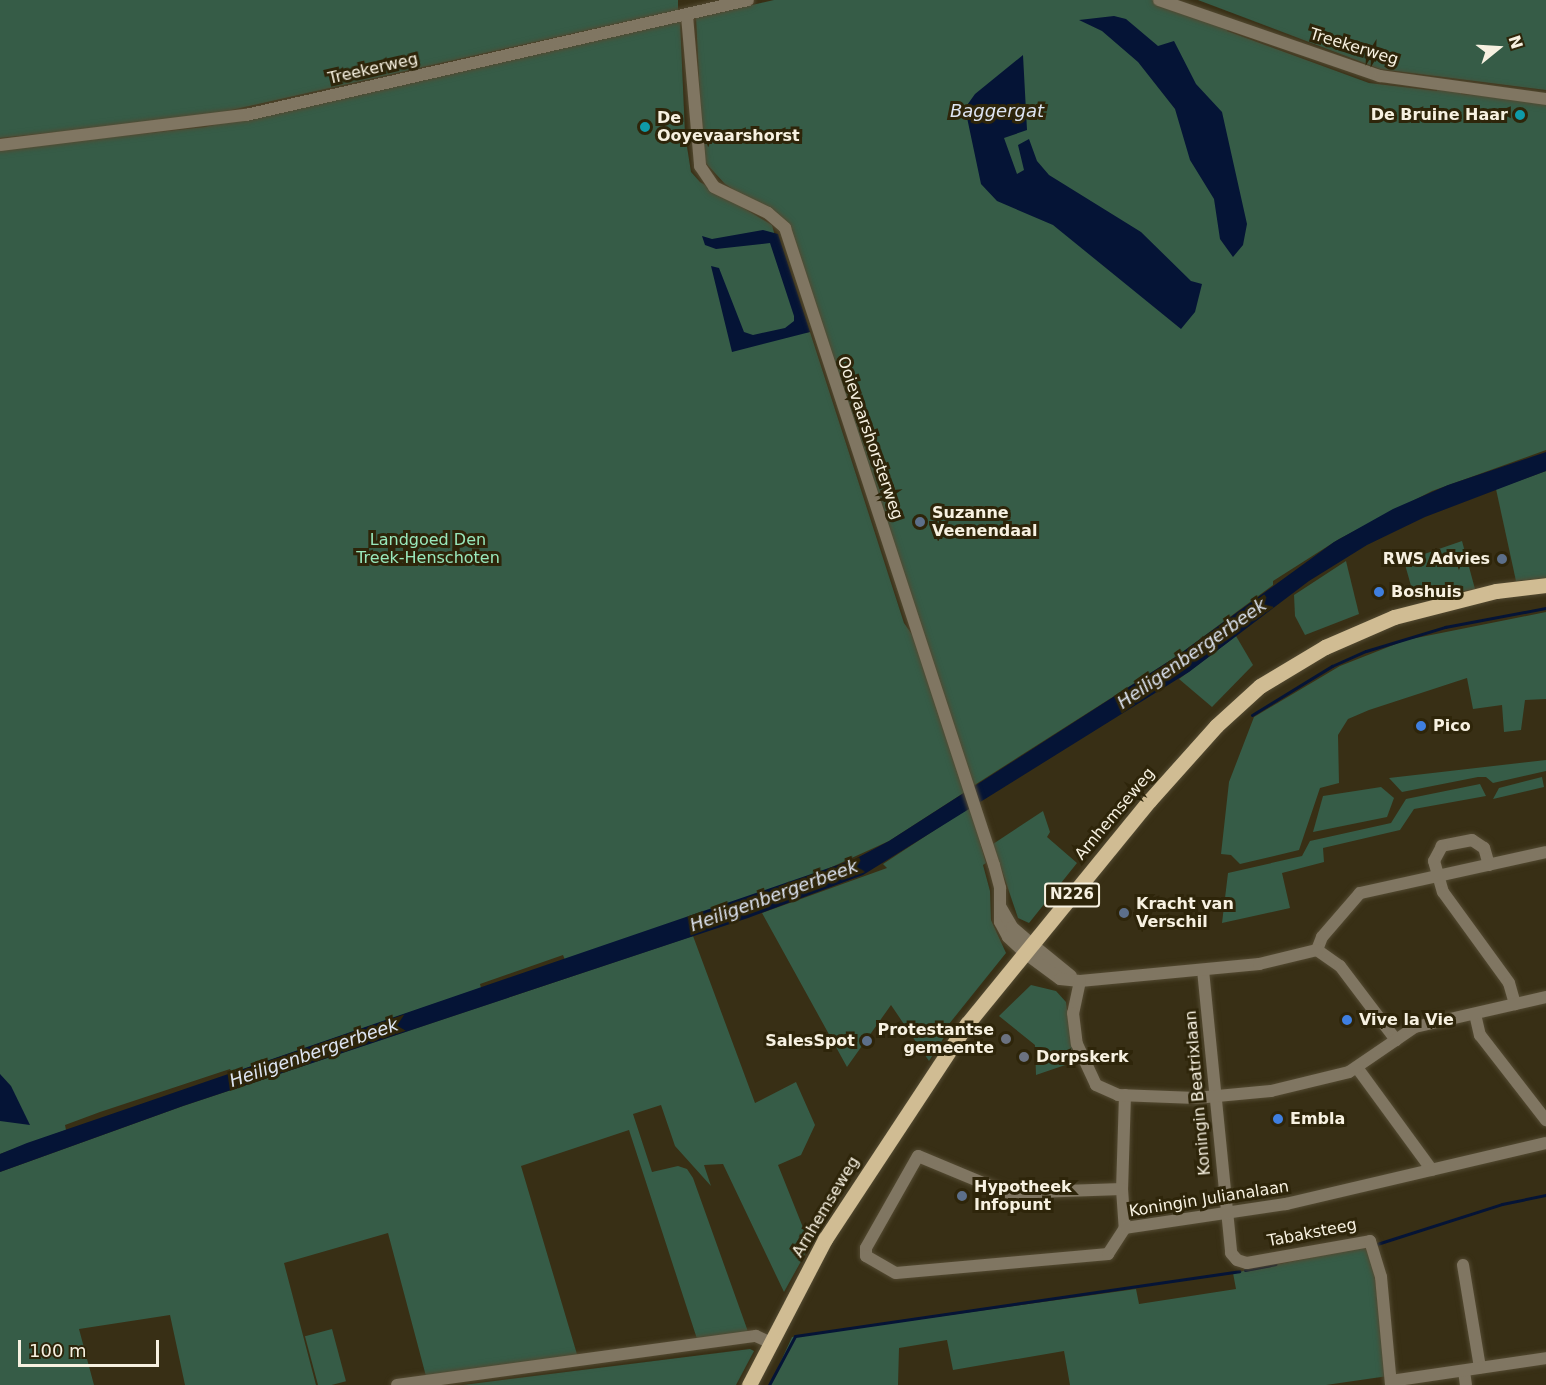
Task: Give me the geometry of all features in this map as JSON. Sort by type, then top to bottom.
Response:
[{"type":"main road","name":"Arnhemseweg","points":[[749,1385],[825,1239],[967,1024],[1169,777],[1216,726],[1260,686],[1325,647],[1394,617],[1496,591],[1546,585]]},
{"type":"street","name":"Treekerweg","points":[[0,145],[222,120],[687,16],[748,0]]},
{"type":"street","name":"Treekerweg","points":[[1159,0],[1380,76],[1546,99]]},
{"type":"street","name":"Ooievaarshorsterweg","points":[[687,16],[700,166],[714,186],[768,213],[785,228],[970,788],[997,877],[1002,929],[1029,949],[1060,979],[1080,981]]},
{"type":"street","points":[[1489,865],[1484,848],[1476,841],[1442,846],[1434,861],[1443,892],[1509,983],[1515,1004]]},
{"type":"street","points":[[1317,951],[1322,937],[1360,893],[1546,852]]},
{"type":"street","points":[[1396,1040],[1340,966],[1317,951],[1259,964],[1080,981],[1072,1013],[1084,1066],[1096,1085],[1125,1095],[1215,1096],[1271,1091],[1358,1069],[1415,1027],[1546,997]]},
{"type":"street","name":"Koningin Beatrixlaan","points":[[1203,970],[1225,1213]]},
{"type":"street","points":[[1475,1014],[1480,1035],[1546,1120]]},
{"type":"street","points":[[1358,1069],[1432,1170]]},
{"type":"street","points":[[1125,1095],[1122,1189],[1125,1228]]},
{"type":"street","name":"Koningin Julianalaan","points":[[1122,1189],[1007,1193],[918,1156],[906,1172],[866,1248],[869,1260],[896,1273],[1108,1254],[1125,1228],[1286,1204],[1546,1143]]},
{"type":"street","name":"Tabaksteeg","points":[[1225,1213],[1231,1253],[1243,1263],[1370,1241],[1381,1278],[1391,1383]]},
{"type":"street","points":[[1463,1265],[1480,1368]]},
{"type":"street","points":[[397,1385],[756,1336],[771,1343]]},
{"type":"street","points":[[1391,1383],[1546,1358]]},
{"type":"street","points":[[1464,1371],[1466,1385]]},
{"type":"green space","points":[[0,0],[678,0],[678,10],[200,117],[0,138]]},
{"type":"green space","points":[[774,0],[1168,0],[1232,25],[1227,31],[1369,83],[1437,91],[1437,87],[1461,90],[1461,94],[1546,102],[1546,450],[1432,491],[1339,539],[1273,581],[1273,585],[1177,656],[973,786],[794,246],[780,220],[725,184],[703,160],[696,18]]},
{"type":"green space","points":[[1198,0],[1546,0],[1546,90],[1380,69]]},
{"type":"green space","name":"Landgoed Den Treek-Henschoten","points":[[680,19],[685,134],[691,172],[700,182],[772,225],[801,333],[810,332],[904,623],[913,636],[965,792],[889,841],[812,876],[565,960],[563,955],[480,984],[481,988],[232,1073],[230,1069],[100,1112],[65,1125],[66,1130],[0,1154],[0,149],[205,127],[317,102],[318,105],[326,100]]},
{"type":"green space","points":[[1546,471],[1546,578],[1516,581],[1496,489]]},
{"type":"green space","points":[[1462,541],[1475,589],[1415,600],[1404,561]]},
{"type":"green space","points":[[1346,561],[1359,614],[1305,635],[1295,616],[1294,595]]},
{"type":"green space","points":[[1546,612],[1546,699],[1525,700],[1521,730],[1504,732],[1502,705],[1473,709],[1467,678],[1369,710],[1348,719],[1338,735],[1339,783],[1320,788],[1299,850],[1240,864],[1231,855],[1221,854],[1229,782],[1254,717],[1340,666],[1406,640]]},
{"type":"green space","points":[[1236,636],[1253,665],[1212,707],[1179,679]]},
{"type":"green space","points":[[1546,760],[1546,771],[1493,783],[1486,777],[1478,777],[1402,792],[1389,778]]},
{"type":"green space","points":[[1542,777],[1544,787],[1493,799],[1499,788]]},
{"type":"green space","points":[[1480,784],[1486,796],[1414,809],[1400,830],[1323,848],[1324,862],[1282,873],[1290,908],[1222,923],[1228,873],[1302,856],[1310,841],[1391,823],[1406,799]]},
{"type":"green space","points":[[1381,787],[1394,798],[1387,817],[1313,832],[1323,796]]},
{"type":"green space","points":[[970,807],[986,863],[983,865],[990,891],[991,920],[1006,953],[949,1024],[950,1028],[929,1061],[891,1005],[847,1067],[762,913],[887,868],[883,864]]},
{"type":"green space","points":[[1043,811],[1050,832],[1047,837],[1077,863],[1029,923],[1018,918],[993,844]]},
{"type":"green space","points":[[693,936],[755,1103],[796,1082],[815,1125],[801,1155],[778,1165],[810,1245],[784,1292],[723,1164],[704,1165],[711,1186],[675,1146],[661,1105],[633,1114],[652,1172],[678,1166],[687,1169],[693,1178],[751,1340],[699,1345],[629,1130],[521,1166],[579,1361],[427,1380],[388,1233],[284,1263],[316,1385],[185,1385],[170,1315],[79,1329],[94,1385],[0,1385],[0,1172],[183,1106]]},
{"type":"green space","points":[[1031,985],[1056,991],[1066,1002],[1074,1062],[1036,1075],[1035,1045],[999,1016]]},
{"type":"green space","points":[[1366,1247],[1372,1257],[1388,1376],[1326,1385],[1070,1385],[1064,1351],[953,1370],[947,1340],[899,1348],[898,1385],[770,1385],[792,1337],[1136,1289],[1139,1304],[1236,1289],[1233,1273]]},
{"type":"green space","points":[[332,1329],[346,1381],[332,1385],[318,1385],[305,1336]]},
{"type":"green space","points":[[750,1349],[754,1351],[736,1385],[463,1385]]},
{"type":"water","points":[[1114,16],[1126,19],[1158,46],[1174,41],[1196,84],[1222,112],[1247,224],[1243,245],[1233,257],[1220,239],[1214,199],[1190,160],[1175,109],[1138,62],[1102,31],[1079,20]]},
{"type":"water","name":"Baggergat","points":[[1023,55],[1027,130],[1004,138],[1017,174],[1024,170],[1018,145],[1029,139],[1037,161],[1049,175],[1141,232],[1191,281],[1202,284],[1195,312],[1181,329],[1053,225],[997,201],[981,184],[965,108],[975,94]]},
{"type":"water","points":[[763,230],[778,234],[810,332],[732,352],[711,266],[719,268],[744,332],[753,335],[785,328],[794,321],[794,316],[770,243],[716,249],[705,245],[702,236],[712,239]]},
{"type":"water","name":"Heiligenbergerbeek","points":[[1546,452],[1546,471],[1425,517],[1367,545],[1309,581],[1189,672],[863,875],[748,918],[183,1106],[0,1172],[0,1154],[27,1143],[855,859],[889,841],[1177,656],[1334,542],[1393,509],[1448,485]]},
{"type":"water","points":[[0,1074],[11,1086],[30,1125],[0,1121]]},
{"type":"waterway","points":[[1252,715],[1332,666],[1366,651],[1445,627],[1546,608]]},
{"type":"waterway","points":[[1377,1244],[1502,1204],[1546,1195]]},
{"type":"waterway","points":[[1245,1270],[1275,1264]]},
{"type":"waterway","points":[[769,1385],[795,1336],[1239,1271]]},
{"type":"place","name":"De Bruine Haar","points":[[1520,115]]},
{"type":"place","name":"De Ooyevaarshorst","points":[[645,127]]},
{"type":"place","name":"Suzanne Veenendaal","points":[[920,522]]},
{"type":"place","name":"RWS Advies","points":[[1502,559]]},
{"type":"place","name":"Boshuis","points":[[1379,592]]},
{"type":"place","name":"Pico","points":[[1421,726]]},
{"type":"place","name":"Kracht van Verschil","points":[[1124,913]]},
{"type":"place","name":"Vive la Vie","points":[[1347,1020]]},
{"type":"place","name":"Protestantse gemeente","points":[[1006,1039]]},
{"type":"place","name":"SalesSpot","points":[[867,1041]]},
{"type":"place","name":"Dorpskerk","points":[[1024,1057]]},
{"type":"place","name":"Embla","points":[[1278,1119]]},
{"type":"place","name":"Hypotheek Infopunt","points":[[962,1196]]}]
